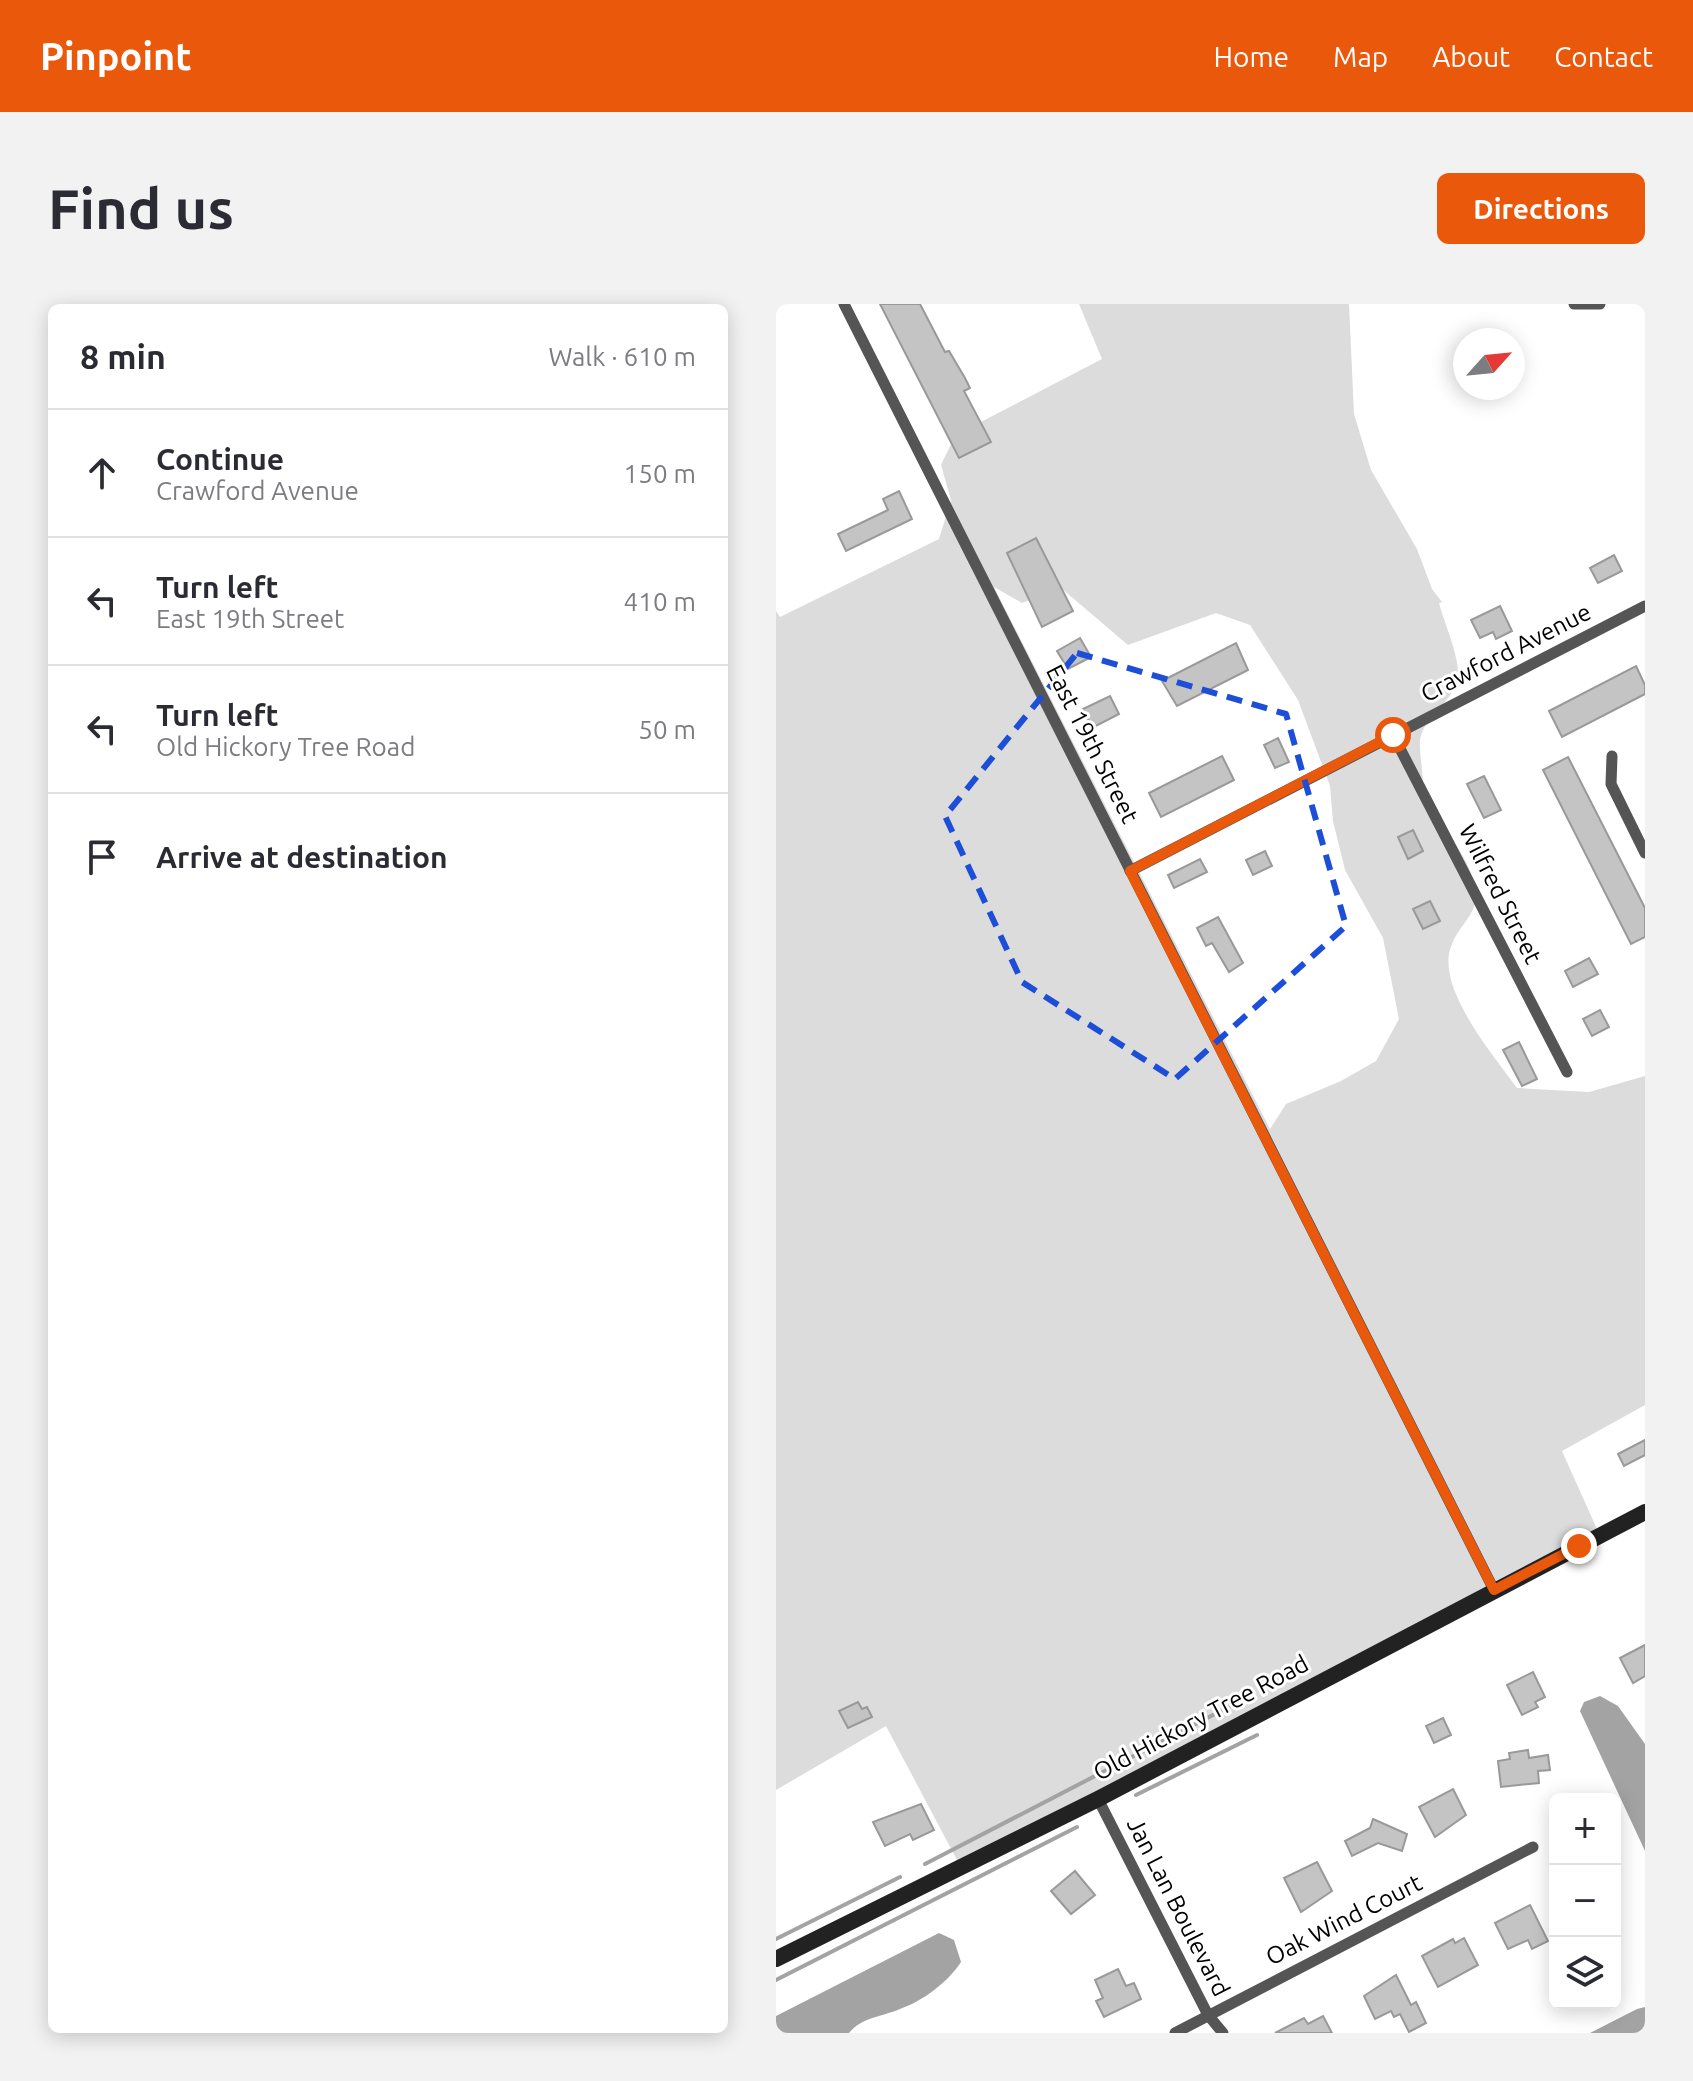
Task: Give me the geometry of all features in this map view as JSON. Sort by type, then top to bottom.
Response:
[{"type":"street","name":"East 19th Street","points":[[844,304],[1494,1590]]},
{"type":"street","points":[[1574,304],[1600,304]]},
{"type":"street","name":"Crawford Avenue","points":[[1130,871],[1645,606]]},
{"type":"street","name":"Wilfred Street","points":[[1393,735],[1567,1072]]},
{"type":"street","points":[[1612,756],[1611,784],[1645,853]]},
{"type":"street","name":"Old Hickory Tree Road","points":[[776,1959],[1098,1799],[1645,1512]]},
{"type":"street","name":"Jan Lan Boulevard","points":[[1098,1799],[1208,2015],[1223,2033]]},
{"type":"street","name":"Oak Wind Court","points":[[1175,2033],[1533,1847]]},
{"type":"highlighted area","points":[[1077,653],[1286,714],[1346,926],[1175,1079],[1022,982],[945,816]]},
{"type":"shaded area","points":[[1079,304],[1349,304],[1354,414],[1371,470],[1417,549],[1432,589],[1442,602],[1439,603],[1458,667],[1456,684],[1425,727],[1420,747],[1425,794],[1469,868],[1475,890],[1474,908],[1456,935],[1448,961],[1458,999],[1481,1039],[1517,1088],[1589,1092],[1645,1076],[1645,1405],[1562,1451],[1597,1529],[1095,1793],[957,1860],[886,1726],[776,1790],[776,611],[780,617],[939,539],[951,500],[941,465],[952,442],[975,425],[1102,359]],"holes":[[[994,587],[1022,603],[1061,588],[1128,645],[1216,613],[1250,625],[1298,700],[1330,786],[1333,821],[1345,870],[1383,938],[1399,1019],[1376,1061],[1341,1081],[1286,1104],[1270,1129]]]},
{"type":"shaded area","points":[[1600,1696],[1618,1706],[1645,1744],[1645,1851],[1621,1799],[1621,1793],[1618,1793],[1580,1711],[1584,1702]]},
{"type":"shaded area","points":[[939,1933],[954,1940],[961,1962],[942,1984],[926,1996],[909,2006],[866,2020],[849,2033],[776,2033],[776,2016]]},
{"type":"shaded area","points":[[1645,2007],[1645,2033],[1590,2033],[1637,2009]]},
{"type":"building","points":[[880,304],[920,304],[945,352],[949,351],[965,378],[970,388],[964,391],[991,442],[959,458]]},
{"type":"building","points":[[899,491],[912,519],[846,551],[838,534],[888,510],[883,499]]},
{"type":"building","points":[[1036,538],[1073,611],[1042,627],[1007,553]]},
{"type":"building","points":[[1614,555],[1622,571],[1598,583],[1590,568]]},
{"type":"building","points":[[1500,606],[1512,631],[1496,639],[1493,632],[1480,638],[1471,620]]},
{"type":"building","points":[[1080,638],[1091,657],[1068,669],[1057,651]]},
{"type":"building","points":[[1236,643],[1248,670],[1177,706],[1162,681]]},
{"type":"building","points":[[1636,666],[1645,685],[1645,694],[1562,737],[1549,711]]},
{"type":"building","points":[[1110,696],[1119,714],[1092,728],[1083,709]]},
{"type":"building","points":[[1278,738],[1289,762],[1275,768],[1264,745]]},
{"type":"building","points":[[1222,756],[1234,780],[1161,817],[1149,793]]},
{"type":"building","points":[[1568,757],[1645,908],[1645,937],[1631,944],[1543,770]]},
{"type":"building","points":[[1484,776],[1501,810],[1484,818],[1467,784]]},
{"type":"building","points":[[1413,830],[1423,851],[1408,859],[1398,837]]},
{"type":"building","points":[[1265,851],[1272,866],[1253,875],[1246,860]]},
{"type":"building","points":[[1200,859],[1207,872],[1174,888],[1168,875]]},
{"type":"building","points":[[1430,901],[1440,921],[1423,929],[1413,909]]},
{"type":"building","points":[[1218,917],[1243,963],[1229,972],[1212,943],[1206,946],[1197,928]]},
{"type":"building","points":[[1589,958],[1598,974],[1573,987],[1565,971]]},
{"type":"building","points":[[1600,1010],[1609,1027],[1592,1036],[1583,1019]]},
{"type":"building","points":[[1519,1042],[1537,1079],[1522,1086],[1503,1050]]},
{"type":"building","points":[[1645,1440],[1645,1455],[1624,1466],[1618,1454]]},
{"type":"building","points":[[1645,1645],[1645,1676],[1633,1683],[1620,1658]]},
{"type":"building","points":[[1533,1672],[1545,1697],[1535,1702],[1538,1707],[1522,1715],[1507,1685]]},
{"type":"building","points":[[858,1702],[862,1709],[867,1707],[872,1717],[848,1728],[839,1711]]},
{"type":"building","points":[[1443,1718],[1451,1735],[1434,1743],[1426,1726]]},
{"type":"building","points":[[1528,1750],[1529,1758],[1548,1755],[1550,1770],[1538,1771],[1539,1783],[1501,1787],[1498,1761],[1510,1759],[1509,1753]]},
{"type":"building","points":[[1453,1789],[1466,1815],[1435,1837],[1419,1807]]},
{"type":"building","points":[[921,1804],[934,1830],[913,1840],[910,1834],[885,1846],[873,1822]]},
{"type":"building","points":[[1373,1819],[1407,1834],[1402,1851],[1378,1843],[1352,1856],[1345,1841],[1370,1828]]},
{"type":"building","points":[[1317,1862],[1332,1891],[1301,1912],[1284,1878]]},
{"type":"building","points":[[1075,1871],[1095,1895],[1071,1914],[1051,1891]]},
{"type":"building","points":[[1530,1905],[1548,1941],[1532,1949],[1528,1940],[1508,1949],[1495,1923]]},
{"type":"building","points":[[1464,1938],[1478,1965],[1438,1987],[1422,1956],[1453,1939],[1455,1943]]},
{"type":"building","points":[[1118,1969],[1126,1986],[1134,1983],[1141,1999],[1104,2017],[1096,2001],[1103,1998],[1095,1980]]},
{"type":"building","points":[[1396,1975],[1411,2005],[1416,2002],[1426,2023],[1409,2032],[1400,2014],[1394,2017],[1391,2011],[1375,2019],[1364,1996]]},
{"type":"building","points":[[1323,2016],[1332,2033],[1275,2033],[1304,2018],[1308,2024]]},
{"type":"waterway","points":[[925,1864],[1240,1701],[1242,1706]]},
{"type":"waterway","points":[[1136,1795],[1257,1735]]},
{"type":"waterway","points":[[776,1980],[1077,1827]]},
{"type":"waterway","points":[[776,1939],[900,1877]]},
{"type":"route","points":[[1393,735],[1130,871],[1494,1590],[1579,1546]]}]
